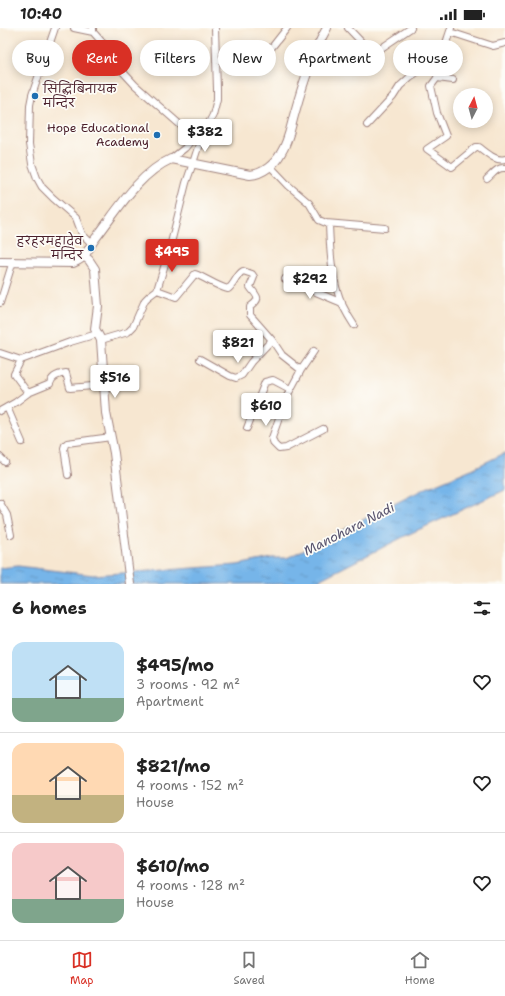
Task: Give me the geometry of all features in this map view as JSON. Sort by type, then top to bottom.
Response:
[{"type":"main road","points":[[0,262],[73,263],[84,257],[92,244],[142,178],[160,164],[171,159],[250,175],[255,175],[262,172],[274,163],[282,152],[317,45],[327,28]]},
{"type":"main road","points":[[84,257],[89,260],[95,269],[98,306],[95,329],[99,337],[106,413],[111,437],[130,584]]},
{"type":"street","points":[[55,28],[30,105],[29,144],[32,164],[42,187],[76,218],[82,234],[92,244]]},
{"type":"street","points":[[74,28],[92,30],[109,50],[123,72],[134,85],[198,137]]},
{"type":"street","points":[[171,159],[198,137],[213,115],[218,89],[215,28]]},
{"type":"street","points":[[216,61],[237,57],[256,62],[261,61],[287,28]]},
{"type":"street","points":[[348,28],[370,51],[374,53],[411,28]]},
{"type":"street","points":[[448,40],[451,30],[493,46],[505,43]]},
{"type":"street","points":[[366,125],[393,97],[400,86],[410,76]]},
{"type":"street","points":[[453,80],[437,78],[431,86],[437,113],[446,136],[427,149],[452,167],[476,147],[479,147],[497,159],[504,159],[503,168],[496,170],[487,179]]},
{"type":"street","points":[[0,353],[21,360],[70,342],[128,332],[133,327],[145,300],[157,290],[171,244],[186,183],[193,163],[198,137]]},
{"type":"street","points":[[270,166],[309,204],[319,220],[329,224],[385,228]]},
{"type":"street","points":[[329,224],[330,252],[336,285],[342,303],[354,325]]},
{"type":"street","points":[[0,303],[13,262]]},
{"type":"street","points":[[157,290],[176,297],[195,274],[222,287],[228,288],[232,286],[240,272],[242,271],[252,274],[254,277],[250,287],[257,295],[257,299],[250,308],[250,315],[272,340],[282,355],[301,370]]},
{"type":"street","points":[[285,279],[342,303]]},
{"type":"street","points":[[200,358],[236,378],[242,375],[251,362],[272,340]]},
{"type":"street","points":[[314,351],[290,389],[272,438],[274,444],[279,449],[286,448],[323,429]]},
{"type":"street","points":[[21,360],[14,374],[28,393]]},
{"type":"street","points":[[0,411],[28,393],[50,384],[50,381],[54,377],[64,373],[66,373],[70,388],[104,385]]},
{"type":"street","points":[[247,428],[265,382],[273,380],[290,389]]},
{"type":"street","points":[[7,407],[22,442]]},
{"type":"street","points":[[68,475],[64,448],[67,443],[111,437]]},
{"type":"street","points":[[0,456],[5,462]]},
{"type":"street","points":[[0,503],[7,515],[11,535]]},
{"type":"water","name":"Manohara Nadi","points":[[505,453],[505,490],[407,535],[309,584],[0,584],[0,568],[18,566],[93,575],[237,565],[272,558],[287,558],[424,489]]},
{"type":"place","name":"सिद्धिबिनायक मन्दिर","points":[[35,96]]},
{"type":"place","name":"Hope Educational Academy","points":[[157,135]]},
{"type":"place","name":"हरहरमहादेव मन्दिर","points":[[91,248]]}]
